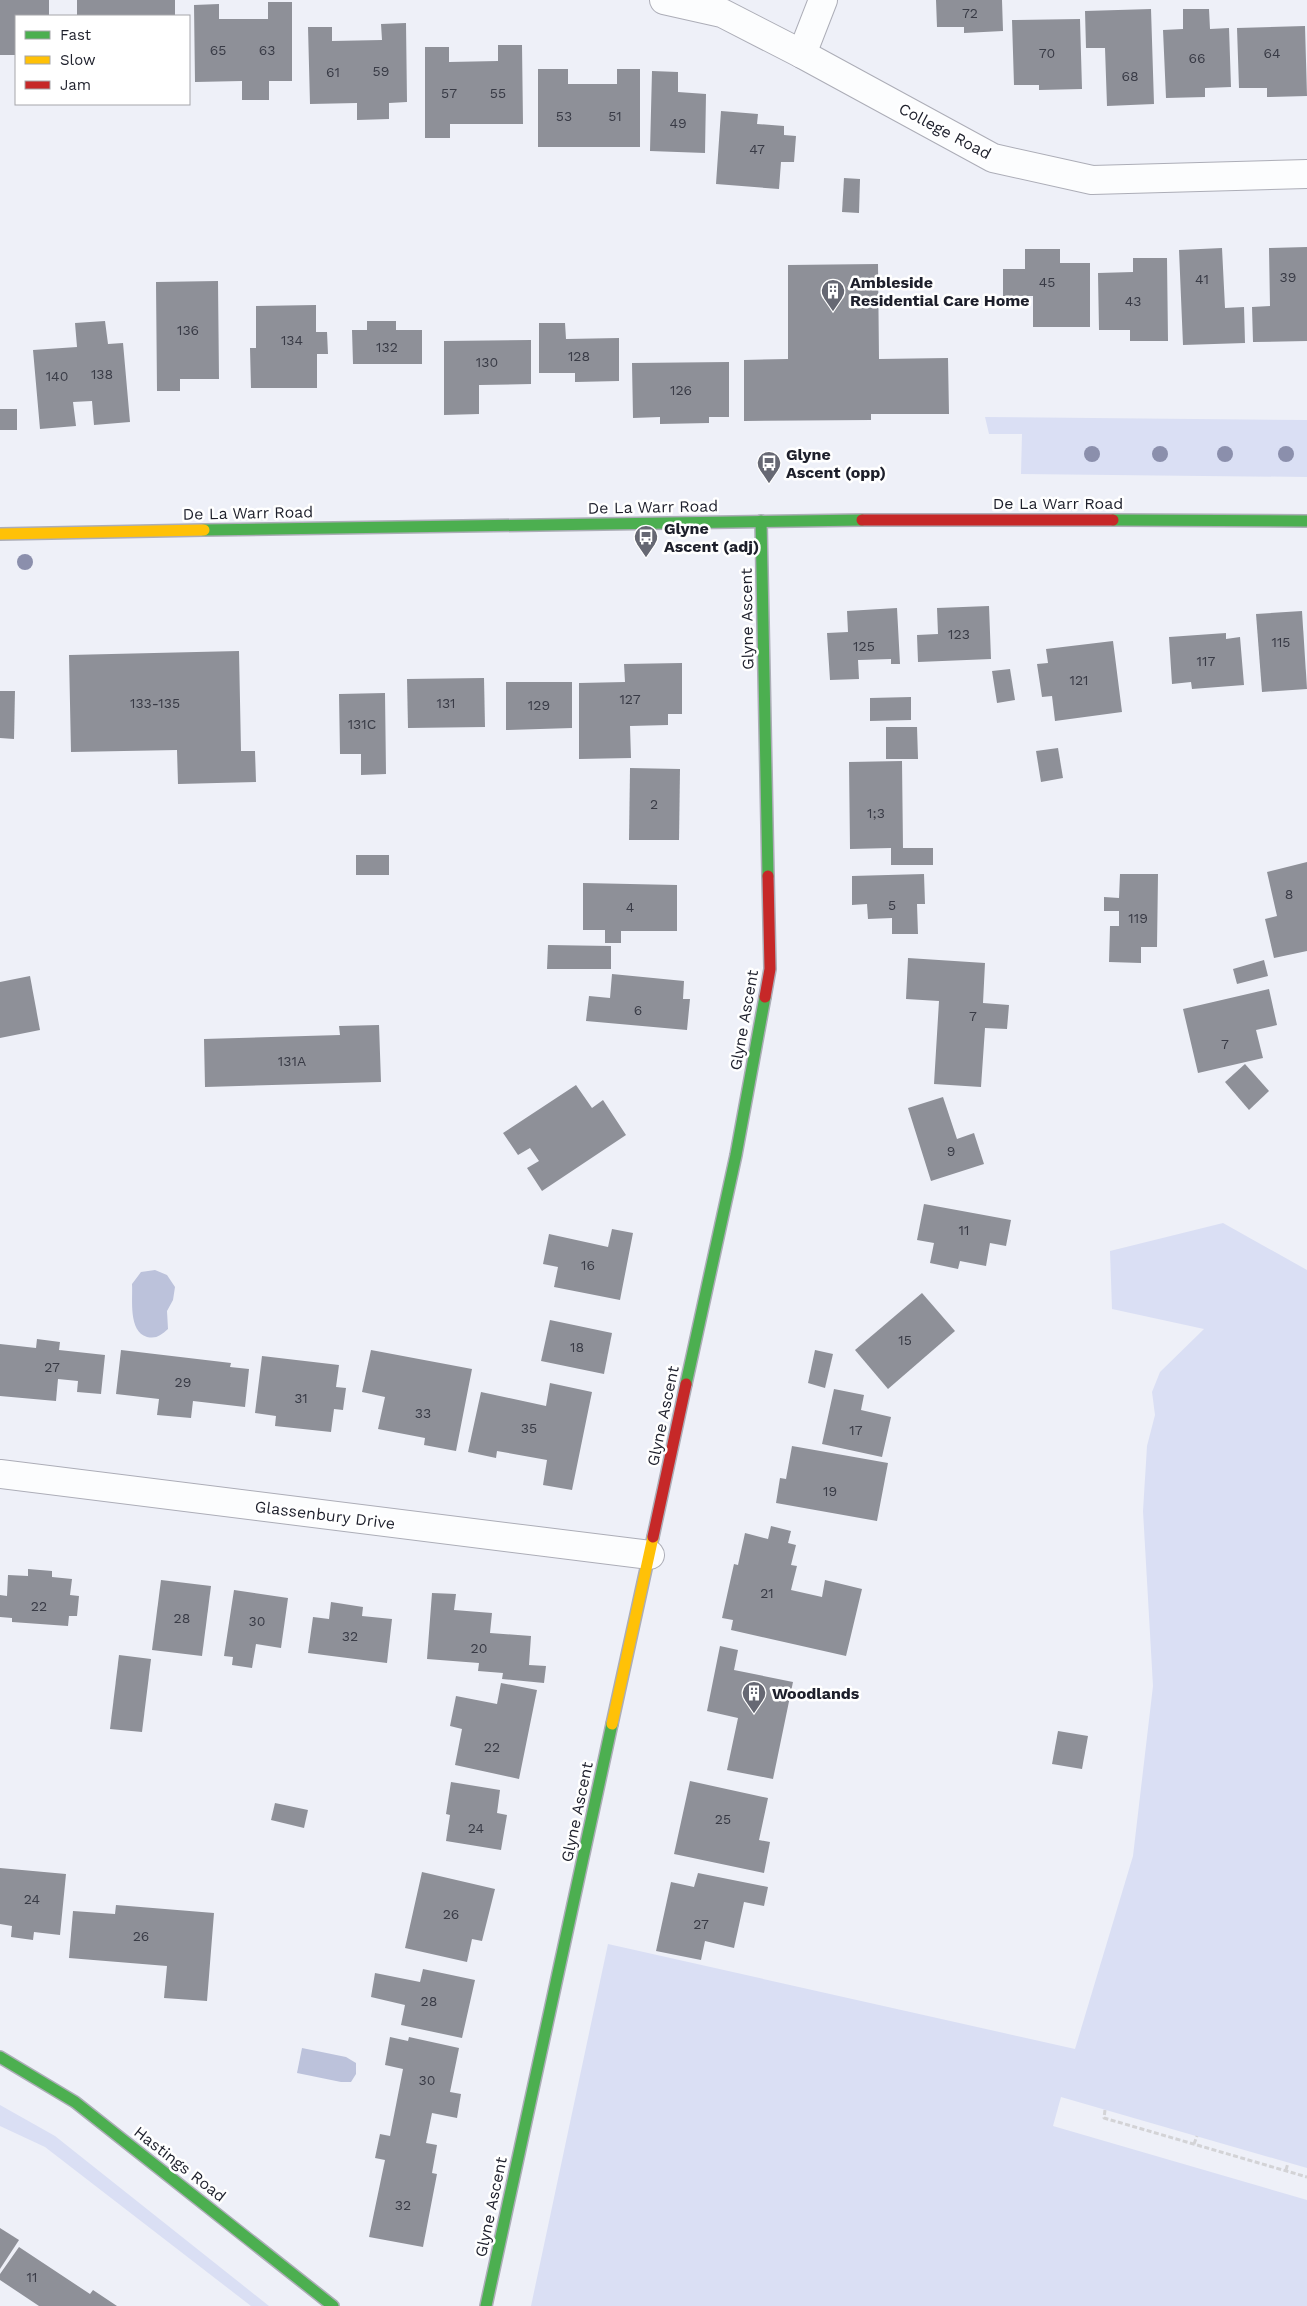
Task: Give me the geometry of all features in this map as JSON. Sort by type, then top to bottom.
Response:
[{"type":"main road","name":"De La Warr Road","points":[[0,534],[761,521],[1135,519],[1307,521]]},
{"type":"main road","name":"Glyne Ascent","points":[[486,2306],[736,1155],[770,969],[761,521]]},
{"type":"main road","name":"Hastings Road","points":[[0,2057],[75,2102],[333,2306]]},
{"type":"street","name":"College Road","points":[[664,0],[722,13],[802,54],[993,158],[1092,180],[1307,174]]},
{"type":"street","points":[[802,54],[823,0]]},
{"type":"street","name":"Glassenbury Drive","points":[[0,1474],[650,1555]]},
{"type":"path","points":[[1105,2110],[1104,2118],[1307,2176]]},
{"type":"path","points":[[1194,2144],[1197,2136]]},
{"type":"path","points":[[1286,2170],[1288,2163]]},
{"type":"shaded area","points":[[985,417],[1307,420],[1307,477],[1021,474],[1022,434],[989,434]]},
{"type":"shaded area","points":[[1223,1223],[1307,1270],[1307,2168],[1061,2097],[1053,2126],[1307,2200],[1307,2306],[531,2306],[608,1944],[1075,2049],[1133,1856],[1153,1686],[1143,1511],[1147,1446],[1155,1415],[1152,1392],[1160,1372],[1204,1329],[1112,1309],[1110,1251]]},
{"type":"shaded area","points":[[155,1270],[167,1275],[175,1287],[173,1300],[167,1311],[168,1329],[159,1336],[147,1337],[141,1334],[134,1322],[132,1284],[141,1272]]},
{"type":"shaded area","points":[[302,2048],[346,2057],[356,2063],[356,2074],[351,2082],[341,2082],[297,2073]]},
{"type":"shaded area","points":[[0,2105],[55,2136],[269,2306],[251,2306],[45,2147],[0,2126]]},
{"type":"building","points":[[0,0],[49,0],[49,15],[15,15],[15,55],[0,55]]},
{"type":"building","points":[[77,0],[175,0],[175,15],[77,15]]},
{"type":"building","points":[[936,0],[1002,0],[1003,31],[964,33],[964,27],[937,27]]},
{"type":"building","points":[[268,2],[292,2],[292,81],[269,81],[269,100],[242,100],[242,81],[195,82],[194,5],[219,4],[219,19],[268,19]]},
{"type":"building","points":[[1151,9],[1154,104],[1107,106],[1105,48],[1086,48],[1085,11]]},
{"type":"building","points":[[1183,9],[1209,9],[1210,29],[1229,28],[1231,87],[1205,88],[1205,97],[1166,98],[1163,30],[1183,29]]},
{"type":"building","points":[[1080,19],[1082,89],[1039,90],[1039,85],[1014,85],[1012,20]]},
{"type":"building","points":[[406,23],[407,102],[389,103],[389,119],[357,120],[357,103],[310,104],[308,27],[332,27],[332,41],[382,40],[381,24]]},
{"type":"building","points":[[1305,26],[1307,96],[1267,97],[1267,88],[1239,88],[1237,28]]},
{"type":"building","points":[[498,45],[522,45],[523,124],[450,124],[450,138],[425,138],[425,47],[449,47],[449,62],[498,61]]},
{"type":"building","points":[[538,69],[568,69],[568,84],[617,84],[617,69],[640,69],[640,147],[538,147]]},
{"type":"building","points":[[652,71],[678,72],[678,92],[706,94],[705,153],[650,151]]},
{"type":"building","points":[[721,111],[758,114],[757,124],[784,126],[784,135],[796,136],[794,162],[781,162],[779,189],[716,184]]},
{"type":"building","points":[[844,178],[860,179],[859,213],[842,212]]},
{"type":"building","points":[[1307,247],[1307,341],[1253,342],[1252,307],[1270,306],[1269,248]]},
{"type":"building","points":[[1222,248],[1225,308],[1244,307],[1245,343],[1183,345],[1179,250]]},
{"type":"building","points":[[1025,249],[1060,249],[1060,263],[1090,263],[1090,327],[1033,327],[1033,296],[1003,296],[1003,269],[1025,269]]},
{"type":"building","points":[[1133,258],[1167,258],[1168,341],[1130,341],[1130,330],[1099,330],[1098,273],[1133,272]]},
{"type":"building","name":"Ambleside Residential Care Home","points":[[878,264],[879,359],[948,358],[949,414],[871,414],[871,420],[744,421],[744,360],[788,359],[788,265]]},
{"type":"building","points":[[218,281],[219,379],[180,379],[180,391],[157,391],[156,282]]},
{"type":"building","points":[[316,305],[316,332],[327,332],[328,354],[317,354],[317,388],[251,388],[250,348],[256,348],[256,306]]},
{"type":"building","points":[[105,321],[108,344],[123,343],[130,422],[94,425],[92,401],[73,402],[76,426],[40,429],[33,350],[77,347],[75,323]]},
{"type":"building","points":[[367,321],[396,321],[396,330],[422,330],[422,364],[353,364],[352,330],[367,330]]},
{"type":"building","points":[[539,323],[565,323],[566,339],[619,338],[619,381],[575,382],[575,373],[539,373]]},
{"type":"building","points":[[531,340],[531,384],[479,385],[479,414],[444,415],[444,341]]},
{"type":"building","points":[[729,362],[729,417],[709,417],[709,423],[660,424],[660,417],[633,418],[632,363]]},
{"type":"building","points":[[0,409],[17,409],[17,430],[0,430]]},
{"type":"building","points":[[989,606],[991,659],[918,662],[917,635],[938,634],[937,608]]},
{"type":"building","points":[[897,608],[900,664],[891,664],[891,659],[858,660],[859,679],[830,680],[827,633],[848,632],[847,611]]},
{"type":"building","points":[[1302,611],[1307,689],[1262,692],[1256,614]]},
{"type":"building","points":[[1226,633],[1226,639],[1240,637],[1244,685],[1192,689],[1191,682],[1172,684],[1169,637]]},
{"type":"building","points":[[1113,641],[1122,712],[1055,721],[1052,696],[1042,697],[1037,664],[1048,663],[1046,649]]},
{"type":"building","points":[[239,651],[241,751],[255,751],[256,782],[178,784],[177,750],[71,752],[69,655]]},
{"type":"building","points":[[682,663],[682,714],[668,714],[668,725],[630,726],[631,758],[579,759],[579,683],[625,682],[624,664]]},
{"type":"building","points":[[1010,669],[1015,700],[997,703],[992,671]]},
{"type":"building","points":[[484,678],[485,727],[408,728],[407,679]]},
{"type":"building","points":[[506,682],[572,682],[572,728],[506,730]]},
{"type":"building","points":[[0,691],[15,691],[14,739],[0,738]]},
{"type":"building","points":[[385,693],[386,774],[361,775],[361,754],[340,754],[339,694]]},
{"type":"building","points":[[911,697],[911,720],[870,721],[870,698]]},
{"type":"building","points":[[886,727],[917,727],[918,759],[886,759]]},
{"type":"building","points":[[1058,748],[1063,778],[1041,782],[1036,751]]},
{"type":"building","points":[[902,761],[903,848],[933,848],[933,865],[891,865],[891,848],[850,849],[849,762]]},
{"type":"building","points":[[630,768],[680,769],[679,840],[629,840]]},
{"type":"building","points":[[356,855],[389,855],[389,875],[356,875]]},
{"type":"building","points":[[1307,862],[1307,951],[1274,958],[1265,919],[1277,916],[1267,872]]},
{"type":"building","points":[[924,874],[925,904],[917,904],[918,934],[892,934],[892,918],[868,919],[867,904],[852,905],[852,876]]},
{"type":"building","points":[[1120,874],[1158,874],[1157,947],[1141,947],[1141,963],[1109,962],[1110,926],[1119,926],[1119,911],[1104,911],[1104,897],[1119,898]]},
{"type":"building","points":[[583,883],[677,885],[677,931],[621,931],[621,943],[605,943],[605,930],[583,930]]},
{"type":"building","points":[[548,945],[611,946],[611,969],[547,969]]},
{"type":"building","points":[[908,958],[985,963],[983,1003],[1009,1005],[1007,1029],[985,1028],[981,1087],[934,1084],[939,1001],[906,999]]},
{"type":"building","points":[[1264,960],[1268,976],[1237,984],[1233,969]]},
{"type":"building","points":[[612,974],[684,981],[683,999],[690,999],[687,1030],[586,1021],[589,996],[610,998]]},
{"type":"building","points":[[30,976],[40,1030],[0,1038],[0,982]]},
{"type":"building","points":[[1269,989],[1277,1025],[1256,1030],[1263,1058],[1198,1073],[1183,1009]]},
{"type":"building","points":[[379,1025],[381,1082],[205,1087],[204,1039],[340,1035],[339,1026]]},
{"type":"building","points":[[1245,1064],[1269,1091],[1249,1110],[1225,1082]]},
{"type":"building","points":[[576,1085],[592,1108],[603,1100],[626,1135],[542,1191],[527,1168],[539,1161],[530,1148],[518,1155],[503,1133]]},
{"type":"building","points":[[943,1097],[957,1139],[974,1133],[984,1164],[931,1181],[908,1108]]},
{"type":"building","points":[[924,1204],[1011,1220],[1006,1246],[990,1243],[986,1266],[960,1261],[958,1269],[930,1263],[934,1243],[917,1240]]},
{"type":"building","points":[[612,1229],[633,1233],[620,1300],[554,1287],[558,1267],[543,1264],[549,1234],[608,1247]]},
{"type":"building","points":[[922,1293],[955,1331],[888,1389],[855,1350]]},
{"type":"building","points":[[550,1320],[612,1333],[604,1374],[541,1361]]},
{"type":"building","points":[[37,1339],[60,1342],[59,1350],[105,1355],[101,1394],[77,1392],[78,1381],[58,1379],[56,1401],[0,1396],[0,1344],[36,1348]]},
{"type":"building","points":[[121,1350],[231,1363],[230,1367],[249,1369],[245,1407],[193,1401],[191,1418],[157,1415],[159,1399],[116,1394]]},
{"type":"building","points":[[371,1350],[472,1369],[456,1451],[424,1445],[425,1438],[378,1429],[385,1397],[362,1392]]},
{"type":"building","points":[[815,1350],[833,1354],[825,1388],[808,1383]]},
{"type":"building","points":[[262,1356],[339,1365],[336,1387],[346,1388],[343,1410],[334,1409],[331,1432],[275,1426],[276,1416],[255,1413]]},
{"type":"building","points":[[550,1383],[592,1392],[572,1490],[543,1485],[547,1460],[497,1451],[496,1458],[468,1452],[481,1392],[546,1406]]},
{"type":"building","points":[[834,1389],[864,1395],[861,1410],[891,1417],[882,1457],[822,1444]]},
{"type":"building","points":[[792,1446],[888,1463],[877,1521],[776,1503],[780,1478],[786,1479]]},
{"type":"building","points":[[771,1526],[791,1531],[788,1543],[796,1545],[791,1565],[797,1566],[791,1590],[822,1597],[825,1580],[862,1589],[846,1656],[731,1630],[733,1620],[722,1618],[734,1564],[738,1565],[745,1533],[768,1539]]},
{"type":"building","points":[[28,1569],[52,1571],[52,1577],[72,1579],[70,1595],[79,1596],[77,1616],[69,1616],[68,1626],[12,1622],[12,1618],[0,1617],[0,1595],[7,1596],[8,1575],[28,1576]]},
{"type":"building","points":[[161,1580],[211,1586],[202,1656],[152,1650]]},
{"type":"building","points":[[234,1590],[288,1598],[281,1648],[256,1644],[252,1668],[232,1665],[233,1657],[224,1656]]},
{"type":"building","points":[[432,1593],[456,1594],[454,1610],[492,1613],[490,1633],[531,1636],[529,1665],[546,1666],[544,1683],[502,1679],[503,1673],[478,1671],[479,1663],[427,1659]]},
{"type":"building","points":[[331,1602],[363,1607],[362,1616],[392,1619],[387,1663],[308,1653],[313,1617],[329,1619]]},
{"type":"building","name":"Woodlands","points":[[720,1646],[738,1650],[734,1670],[793,1682],[773,1779],[727,1770],[738,1718],[707,1711]]},
{"type":"building","points":[[119,1655],[151,1659],[142,1732],[110,1729]]},
{"type":"building","points":[[501,1683],[537,1690],[519,1779],[455,1765],[462,1729],[450,1726],[456,1696],[497,1704]]},
{"type":"building","points":[[1058,1731],[1088,1736],[1082,1769],[1052,1764]]},
{"type":"building","points":[[690,1781],[768,1798],[759,1840],[770,1842],[764,1873],[674,1854]]},
{"type":"building","points":[[451,1782],[500,1790],[497,1813],[507,1815],[501,1850],[446,1841],[450,1815],[446,1814]]},
{"type":"building","points":[[275,1803],[308,1810],[304,1828],[271,1820]]},
{"type":"building","points":[[0,1868],[66,1874],[60,1935],[34,1932],[33,1940],[11,1937],[12,1926],[0,1924]]},
{"type":"building","points":[[422,1872],[495,1889],[482,1941],[472,1939],[467,1962],[405,1948]]},
{"type":"building","points":[[698,1873],[768,1887],[764,1906],[744,1902],[734,1948],[705,1941],[701,1960],[656,1951],[671,1882],[694,1887]]},
{"type":"building","points":[[116,1905],[214,1913],[207,2001],[164,1998],[167,1966],[69,1958],[73,1911],[115,1914]]},
{"type":"building","points":[[423,1969],[475,1980],[462,2038],[401,2025],[405,2005],[371,1997],[375,1973],[420,1982]]},
{"type":"building","points":[[390,2037],[408,2041],[409,2037],[459,2048],[450,2092],[461,2094],[457,2118],[432,2113],[426,2143],[437,2145],[432,2173],[437,2174],[423,2247],[369,2237],[385,2160],[375,2158],[380,2134],[390,2136],[403,2069],[385,2065]]},
{"type":"building","points":[[0,2228],[19,2240],[0,2269]]},
{"type":"building","points":[[19,2247],[90,2294],[93,2290],[117,2306],[39,2306],[0,2280],[0,2274]]},
{"type":"traffic: fast","points":[[204,530],[862,520]]},
{"type":"traffic: fast","points":[[1113,520],[1307,521]]},
{"type":"traffic: fast","points":[[761,521],[768,876]]},
{"type":"traffic: fast","points":[[686,1384],[736,1155],[765,997]]},
{"type":"traffic: fast","points":[[486,2306],[612,1724]]},
{"type":"traffic: fast","points":[[0,2057],[75,2102],[333,2306]]},
{"type":"traffic: slow","points":[[0,534],[204,530]]},
{"type":"traffic: slow","points":[[612,1724],[653,1537]]},
{"type":"traffic: jam","points":[[862,520],[1113,520]]},
{"type":"traffic: jam","points":[[765,997],[770,969],[768,876]]},
{"type":"traffic: jam","points":[[653,1537],[686,1384]]},
{"type":"place","name":"Ambleside Residential Care Home","points":[[833,312]]},
{"type":"place","name":"Glyne Ascent (opp)","points":[[769,484]]},
{"type":"place","name":"Glyne Ascent (adj)","points":[[646,558]]},
{"type":"place","name":"Woodlands","points":[[754,1714]]}]
